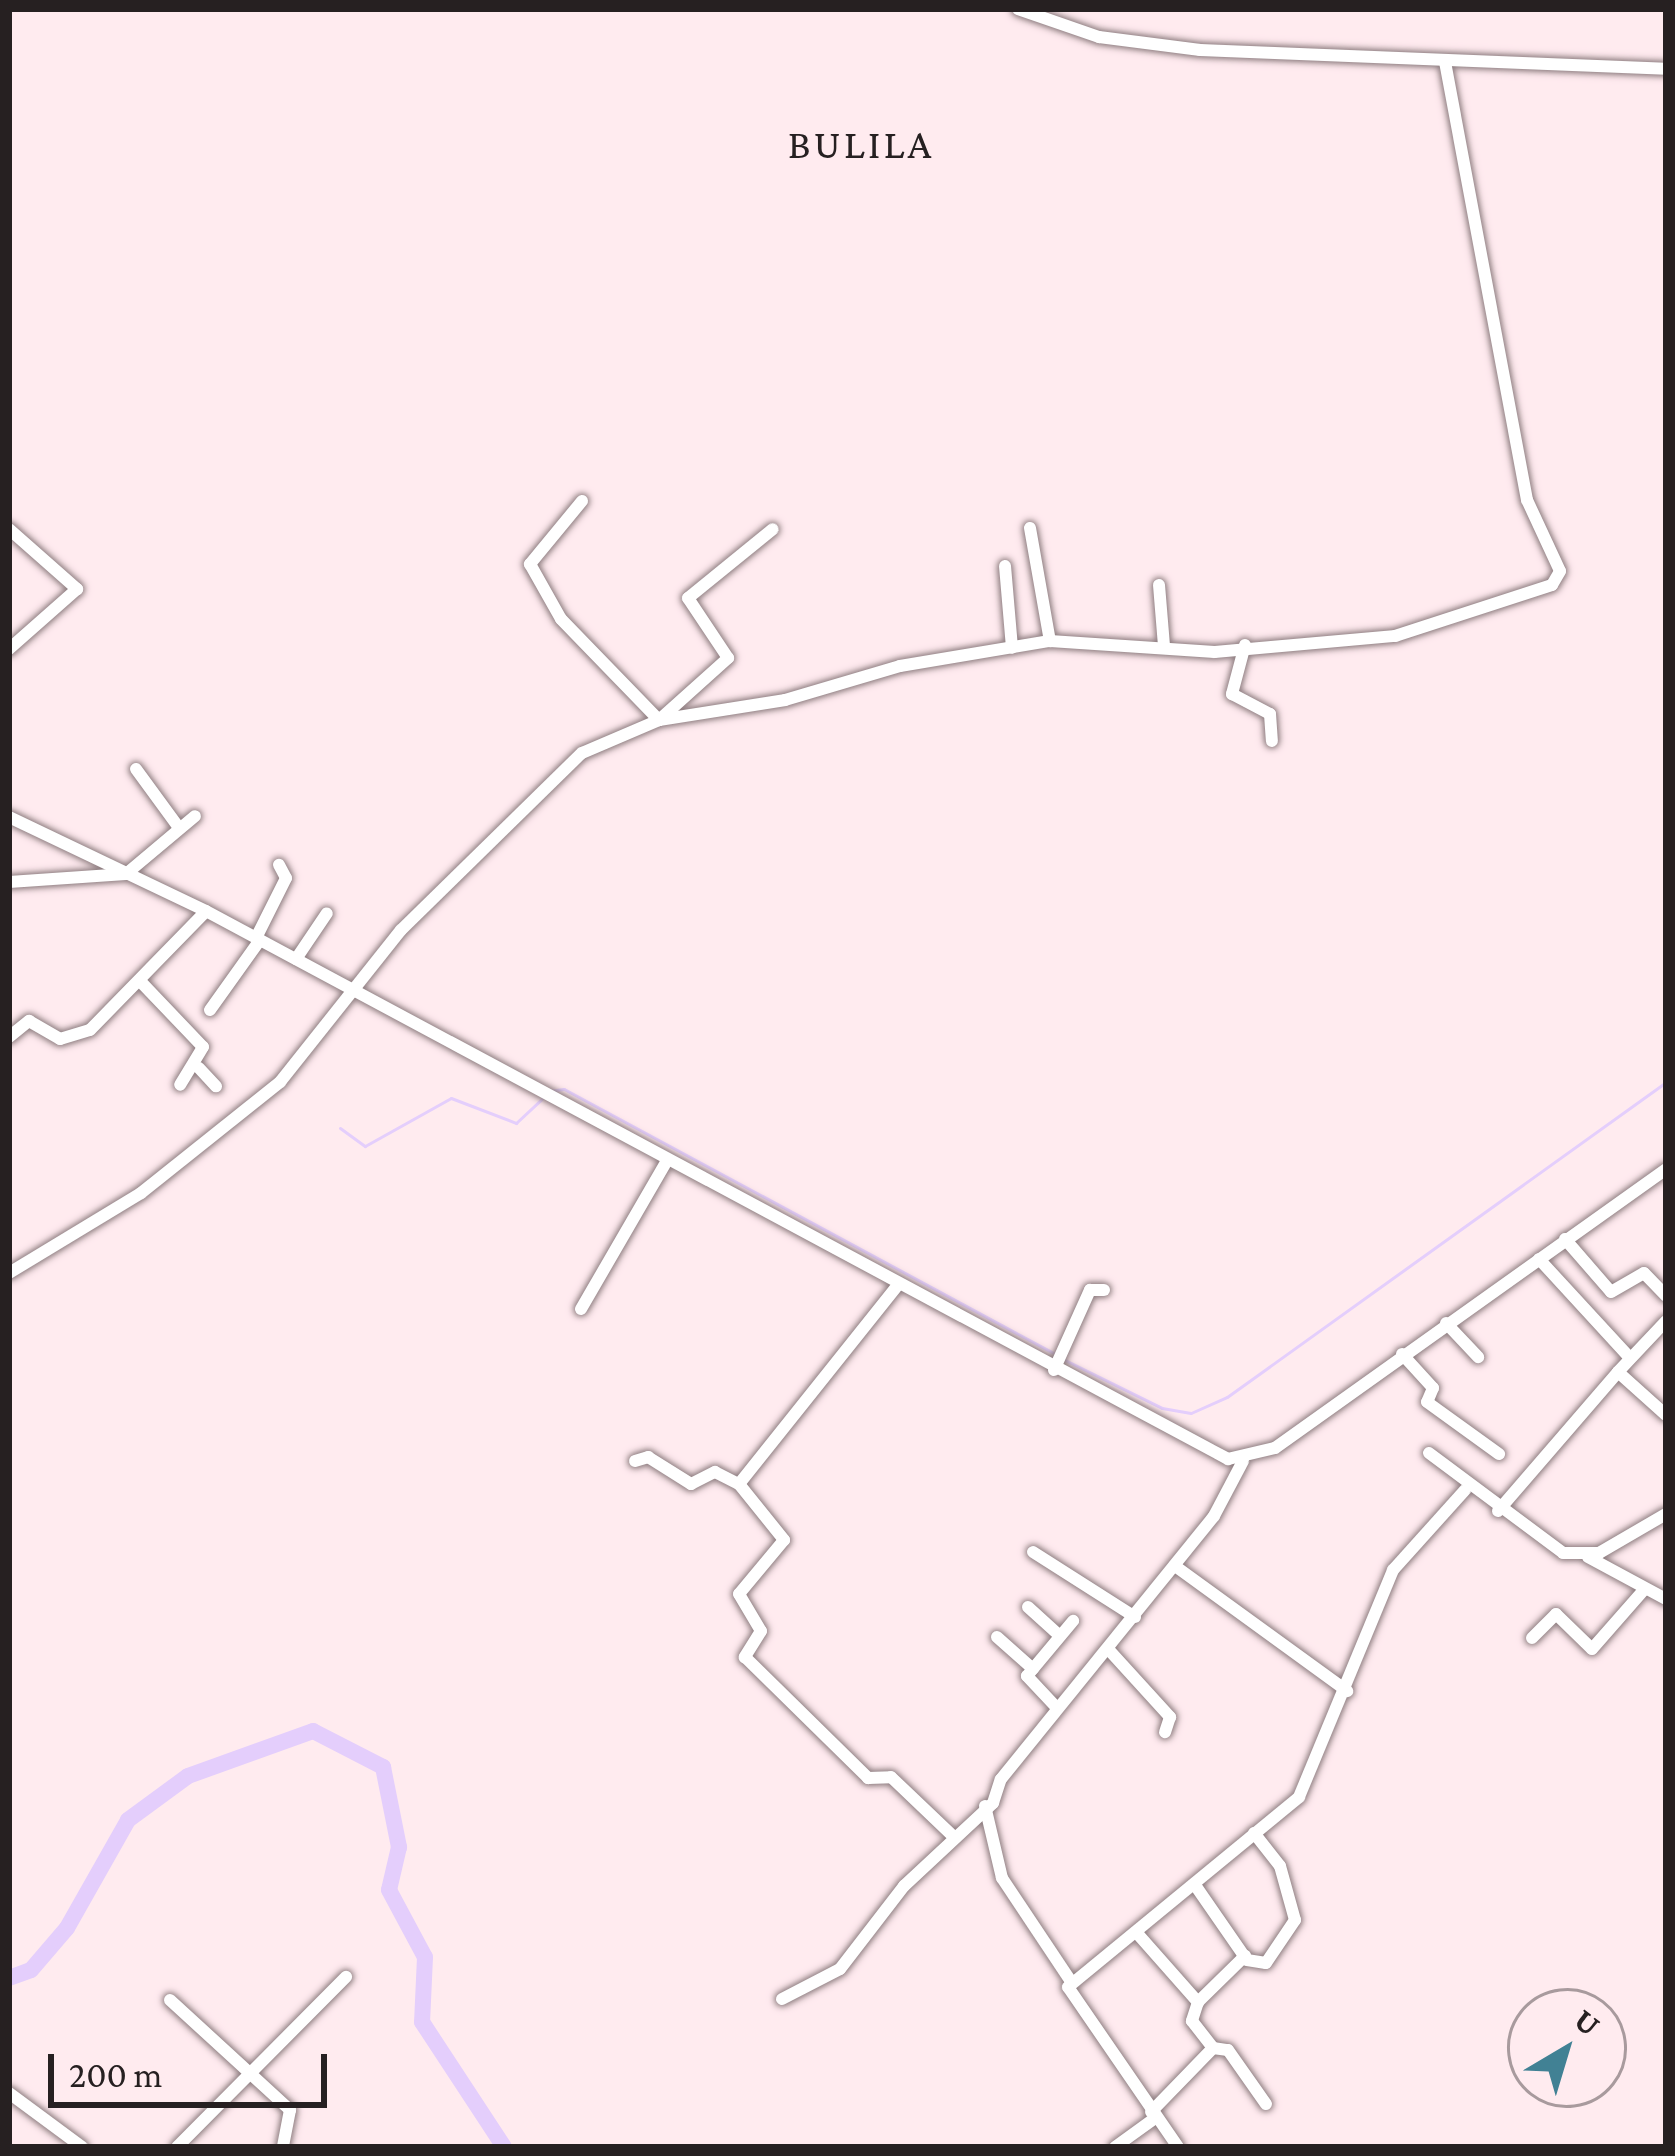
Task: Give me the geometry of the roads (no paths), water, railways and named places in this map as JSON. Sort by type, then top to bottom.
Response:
[{"type":"street","points":[[1018,9],[1125,41],[1666,70]]},
{"type":"street","points":[[9,1273],[141,1193],[261,1100],[355,990],[560,768],[659,720],[1050,641],[1245,645],[1395,636],[1558,580],[1527,500],[1445,61]]},
{"type":"street","points":[[582,501],[530,564],[561,619],[659,720]]},
{"type":"street","points":[[1030,528],[1050,641]]},
{"type":"street","points":[[9,529],[77,589],[9,649]]},
{"type":"street","points":[[659,720],[728,658],[688,598],[773,530]]},
{"type":"street","points":[[1005,566],[1012,648]]},
{"type":"street","points":[[1159,585],[1164,646]]},
{"type":"street","points":[[1245,645],[1232,694],[1270,714],[1272,741]]},
{"type":"street","points":[[136,769],[177,824]]},
{"type":"street","points":[[9,882],[126,874],[177,824],[195,816]]},
{"type":"street","points":[[9,818],[206,910],[1056,1366],[1181,1441],[1243,1461]]},
{"type":"street","points":[[210,1010],[258,939],[286,878],[279,865]]},
{"type":"street","points":[[9,1037],[29,1021],[72,1037],[140,981],[206,910]]},
{"type":"street","points":[[296,959],[326,913]]},
{"type":"street","points":[[140,981],[194,1033],[199,1068],[216,1086]]},
{"type":"street","points":[[180,1084],[199,1068]]},
{"type":"street","points":[[581,1309],[668,1159]]},
{"type":"street","points":[[782,1999],[840,1970],[953,1835],[985,1806],[1057,1708],[1175,1566],[1243,1461],[1666,1169]]},
{"type":"street","points":[[1565,1239],[1611,1292],[1644,1274],[1666,1296]]},
{"type":"street","points":[[1539,1259],[1630,1358]]},
{"type":"street","points":[[739,1484],[898,1285]]},
{"type":"street","points":[[1056,1366],[1090,1290],[1104,1290]]},
{"type":"street","points":[[1498,1511],[1666,1321]]},
{"type":"street","points":[[1446,1323],[1478,1357]]},
{"type":"street","points":[[1402,1354],[1433,1388],[1427,1402],[1499,1454]]},
{"type":"street","points":[[1618,1372],[1666,1415]]},
{"type":"street","points":[[1429,1453],[1465,1490],[1545,1546],[1588,1557],[1643,1591],[1666,1599]]},
{"type":"street","points":[[635,1461],[649,1457],[691,1484],[716,1472],[739,1484],[784,1540],[739,1594],[760,1631],[745,1658],[868,1778],[891,1778],[953,1835]]},
{"type":"street","points":[[1072,1983],[1195,1885],[1307,1785],[1393,1570],[1465,1490]]},
{"type":"street","points":[[1588,1557],[1666,1514]]},
{"type":"street","points":[[1033,1552],[1135,1617]]},
{"type":"street","points":[[1175,1566],[1347,1691]]},
{"type":"street","points":[[1532,1638],[1556,1615],[1592,1648],[1643,1591]]},
{"type":"street","points":[[1028,1607],[1060,1636]]},
{"type":"street","points":[[1057,1708],[1027,1676],[1073,1621]]},
{"type":"street","points":[[997,1637],[1033,1669]]},
{"type":"street","points":[[1109,1650],[1170,1718],[1165,1732]]},
{"type":"street","points":[[985,1806],[1002,1878],[1072,1983],[1074,2003],[1133,2068],[1152,2116],[1178,2147]]},
{"type":"street","points":[[1195,1885],[1245,1956],[1266,1963],[1295,1922],[1282,1870],[1254,1833]]},
{"type":"street","points":[[1136,1932],[1198,2002]]},
{"type":"street","points":[[1245,1956],[1198,2002],[1192,2021],[1213,2048],[1228,2050],[1266,2104]]},
{"type":"street","points":[[187,2144],[346,1978]]},
{"type":"street","points":[[170,2000],[290,2110],[283,2147]]},
{"type":"street","points":[[1115,2147],[1152,2116],[1213,2048]]},
{"type":"street","points":[[9,2093],[82,2147]]},
{"type":"waterway","points":[[1065,1360],[1162,1408],[1191,1413],[1227,1397],[1666,1082]]},
{"type":"waterway","points":[[547,1091],[564,1089],[1057,1355]]},
{"type":"waterway","points":[[340,1128],[365,1146],[451,1098],[516,1123],[542,1099]]},
{"type":"waterway","points":[[9,1978],[31,1970],[67,1928],[128,1820],[188,1776],[313,1731],[383,1767],[399,1847],[389,1890],[425,1957],[422,2022],[504,2147]]},
{"type":"district","name":"BULILA","points":[[861,144]]}]
